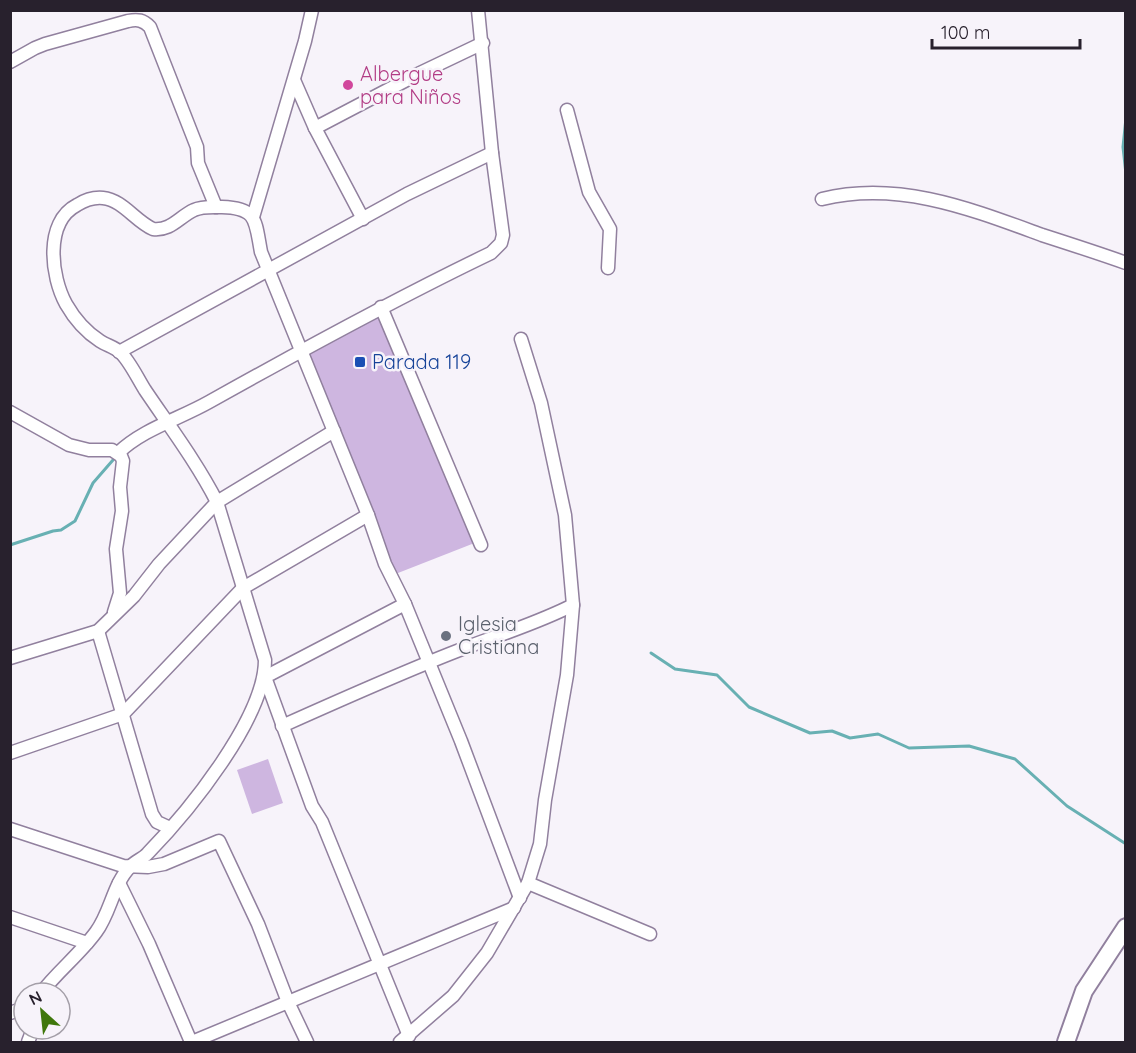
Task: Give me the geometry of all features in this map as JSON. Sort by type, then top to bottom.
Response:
[{"type":"street","points":[[312,10],[294,80],[253,217],[261,252],[303,350],[385,564],[405,604],[461,741],[517,903]]},
{"type":"street","points":[[118,453],[129,443],[190,413],[381,308],[491,253],[501,243],[502,226],[492,153],[478,10]]},
{"type":"street","points":[[10,62],[45,44],[128,21],[137,19],[144,21],[150,27],[197,147],[198,163],[216,207]]},
{"type":"street","points":[[315,128],[483,43]]},
{"type":"street","points":[[294,80],[315,128],[363,219]]},
{"type":"street","points":[[567,110],[589,192],[610,229],[608,268]]},
{"type":"street","points":[[119,352],[407,194],[492,153]]},
{"type":"street","points":[[822,199],[848,194],[902,193],[971,209],[1125,263]]},
{"type":"street","points":[[253,217],[244,210],[216,207],[194,210],[160,230],[145,226],[121,205],[101,198],[83,201],[64,214],[56,230],[55,278],[75,318],[91,335],[119,352],[184,445],[217,502],[265,660],[265,677],[282,726],[312,806],[322,822],[379,965],[404,1039],[463,985],[487,953],[528,883],[540,844],[545,800],[567,675],[573,605],[565,515],[541,403],[521,339]]},
{"type":"street","points":[[381,308],[481,545]]},
{"type":"street","points":[[10,411],[69,445],[79,448],[112,450],[118,453],[123,461],[120,487],[122,511],[116,549],[120,593],[114,614]]},
{"type":"street","points":[[10,658],[98,631],[134,596],[159,564],[217,502],[334,431]]},
{"type":"street","points":[[10,753],[123,714],[243,588],[368,515]]},
{"type":"street","points":[[52,981],[87,943],[105,917],[119,883],[131,865],[147,854],[209,780],[251,713],[265,677],[405,604]]},
{"type":"street","points":[[282,726],[428,662],[500,634],[522,628],[573,605]]},
{"type":"street","points":[[98,631],[152,814],[157,822],[170,828]]},
{"type":"street","points":[[10,829],[123,866],[148,867],[164,864],[219,841],[258,924],[288,1002],[307,1042]]},
{"type":"street","points":[[119,883],[149,944],[192,1042],[379,965],[517,903]]},
{"type":"street","points":[[528,883],[650,934]]},
{"type":"street","points":[[10,917],[87,943]]},
{"type":"street","points":[[1066,1042],[1084,991],[1125,927]]},
{"type":"shaded area","points":[[380,315],[475,540],[472,544],[398,573],[394,572],[309,355],[310,351]]},
{"type":"shaded area","points":[[268,759],[283,803],[252,814],[237,770]]},
{"type":"waterway","points":[[1126,118],[1123,147],[1126,174]]},
{"type":"waterway","points":[[10,545],[61,530],[75,521],[93,483],[113,460]]},
{"type":"waterway","points":[[651,653],[675,669],[717,675],[749,707],[810,733],[832,731],[850,738],[878,734],[909,748],[969,746],[1015,759],[1067,806],[1126,844]]},
{"type":"place","name":"Albergue para Niños","points":[[348,85]]},
{"type":"place","name":"Parada 119","points":[[360,362]]},
{"type":"place","name":"Iglesia Cristiana","points":[[446,636]]}]
